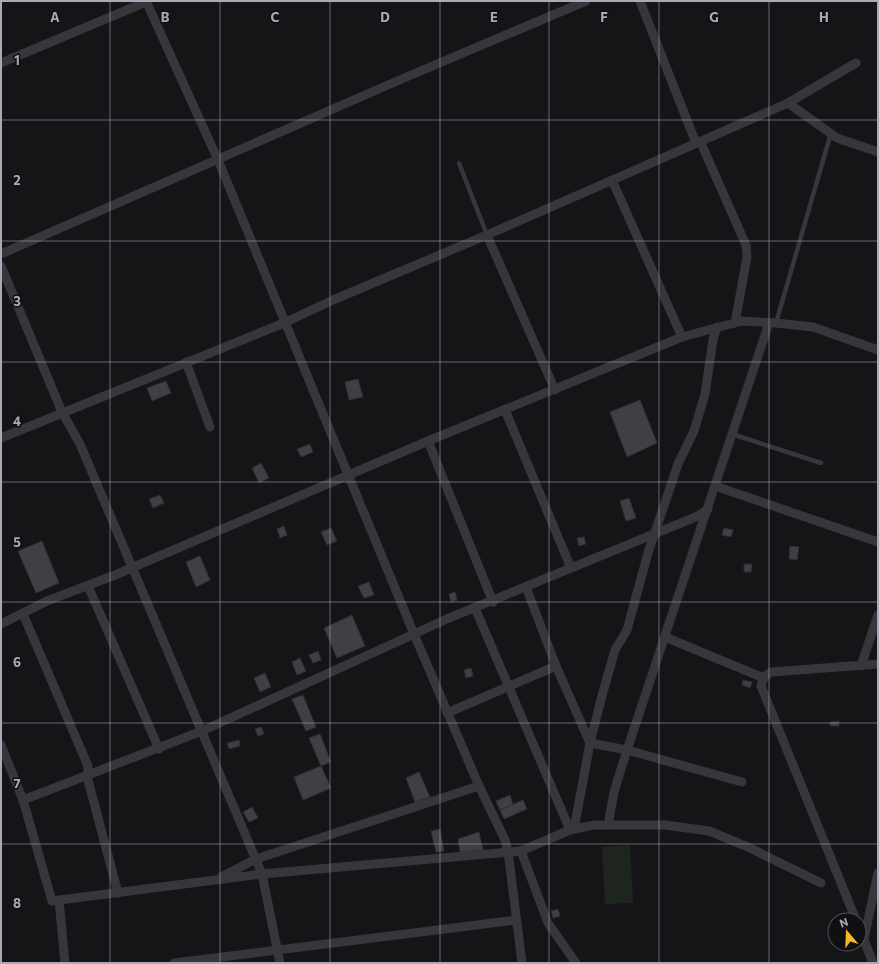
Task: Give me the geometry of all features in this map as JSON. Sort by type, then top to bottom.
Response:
[{"type":"street","points":[[1,63],[147,1],[218,160],[284,323],[447,713],[479,786],[505,840],[508,851],[522,963]]},
{"type":"street","points":[[1,254],[396,81],[586,1]]},
{"type":"street","points":[[640,1],[698,142],[746,245],[747,257],[735,323]]},
{"type":"street","points":[[1,438],[284,323],[333,300],[487,235],[788,103],[856,63]]},
{"type":"street","points":[[788,103],[837,138],[878,152]]},
{"type":"street","points":[[612,180],[682,337]]},
{"type":"street","points":[[487,235],[555,390]]},
{"type":"street","points":[[1,266],[62,412],[80,444],[133,567],[256,859],[262,874],[280,963]]},
{"type":"street","points":[[1,624],[24,614],[47,601],[88,586],[348,474],[682,337],[742,321],[813,327],[878,350]]},
{"type":"street","points":[[608,825],[614,792],[627,750],[732,434],[772,323]]},
{"type":"street","points":[[572,829],[590,742],[615,650],[627,630],[648,553],[678,464],[694,431],[705,394],[713,340],[717,327]]},
{"type":"street","points":[[186,362],[210,427]]},
{"type":"street","points":[[505,410],[571,568]]},
{"type":"street","points":[[428,441],[493,602]]},
{"type":"street","points":[[715,486],[878,542]]},
{"type":"street","points":[[23,800],[88,774],[159,749],[202,731],[414,634],[698,516],[708,509]]},
{"type":"street","points":[[88,586],[159,749]]},
{"type":"street","points":[[526,587],[556,666],[590,742]]},
{"type":"street","points":[[475,608],[572,829]]},
{"type":"street","points":[[24,614],[88,766],[88,774],[118,893]]},
{"type":"street","points":[[861,666],[878,615]]},
{"type":"street","points":[[665,637],[764,678]]},
{"type":"street","points":[[853,912],[761,686],[764,678],[771,672],[878,664]]},
{"type":"street","points":[[447,713],[556,666]]},
{"type":"street","points":[[590,742],[627,750],[742,782]]},
{"type":"street","points":[[1,745],[23,800],[52,901],[262,874],[521,851],[572,829],[608,825],[665,825],[709,831],[748,847],[820,883]]},
{"type":"street","points":[[216,880],[256,859],[479,786]]},
{"type":"street","points":[[521,851],[548,923],[576,963]]},
{"type":"street","points":[[867,925],[878,873]]},
{"type":"street","points":[[59,900],[65,963]]},
{"type":"street","points":[[174,963],[516,920]]},
{"type":"street","points":[[867,946],[874,963]]},
{"type":"lane","points":[[772,323],[830,133]]},
{"type":"lane","points":[[459,164],[487,235]]},
{"type":"lane","points":[[732,434],[822,463]]},
{"type":"shaded area","points":[[630,845],[633,903],[605,904],[602,847]]},
{"type":"building","points":[[358,379],[363,397],[349,400],[345,382]]},
{"type":"building","points":[[166,381],[171,393],[152,401],[147,388]]},
{"type":"building","points":[[640,400],[657,443],[627,457],[610,412]]},
{"type":"building","points":[[310,444],[313,452],[301,457],[297,449]]},
{"type":"building","points":[[261,463],[269,478],[259,483],[252,468]]},
{"type":"building","points":[[160,495],[164,503],[153,508],[149,499]]},
{"type":"building","points":[[629,498],[636,518],[626,521],[620,501]]},
{"type":"building","points":[[284,526],[287,535],[280,538],[277,529]]},
{"type":"building","points":[[331,528],[337,541],[327,545],[321,532]]},
{"type":"building","points":[[724,528],[733,530],[731,537],[722,535]]},
{"type":"building","points":[[584,537],[586,544],[579,546],[577,538]]},
{"type":"building","points":[[42,541],[59,583],[36,593],[18,551]]},
{"type":"building","points":[[790,546],[799,547],[797,560],[789,559]]},
{"type":"building","points":[[200,556],[210,580],[196,587],[186,562]]},
{"type":"building","points":[[744,564],[752,564],[751,572],[744,572]]},
{"type":"building","points":[[369,582],[374,595],[364,598],[358,586]]},
{"type":"building","points":[[455,592],[457,600],[451,602],[449,594]]},
{"type":"building","points":[[352,615],[365,646],[337,658],[324,628]]},
{"type":"building","points":[[318,651],[321,660],[313,663],[309,655]]},
{"type":"building","points":[[300,658],[306,671],[297,675],[292,662]]},
{"type":"building","points":[[471,668],[473,676],[466,678],[464,670]]},
{"type":"building","points":[[265,673],[271,687],[260,692],[254,678]]},
{"type":"building","points":[[743,680],[752,682],[750,688],[742,685]]},
{"type":"building","points":[[303,695],[316,727],[306,731],[292,699]]},
{"type":"building","points":[[839,721],[839,726],[830,726],[830,722]]},
{"type":"building","points":[[261,727],[264,734],[258,736],[255,729]]},
{"type":"building","points":[[320,734],[331,762],[321,766],[309,738]]},
{"type":"building","points":[[239,740],[240,746],[229,749],[227,743]]},
{"type":"building","points":[[321,766],[331,788],[303,800],[294,777]]},
{"type":"building","points":[[419,772],[430,797],[415,802],[406,778]]},
{"type":"building","points":[[510,795],[513,805],[500,810],[496,801]]},
{"type":"building","points":[[523,800],[527,809],[504,819],[500,810]]},
{"type":"building","points":[[252,807],[258,818],[249,822],[243,812]]},
{"type":"building","points":[[440,829],[444,851],[436,852],[431,831]]},
{"type":"building","points":[[479,832],[483,850],[460,852],[458,839]]},
{"type":"building","points":[[558,909],[560,916],[553,918],[551,911]]}]
